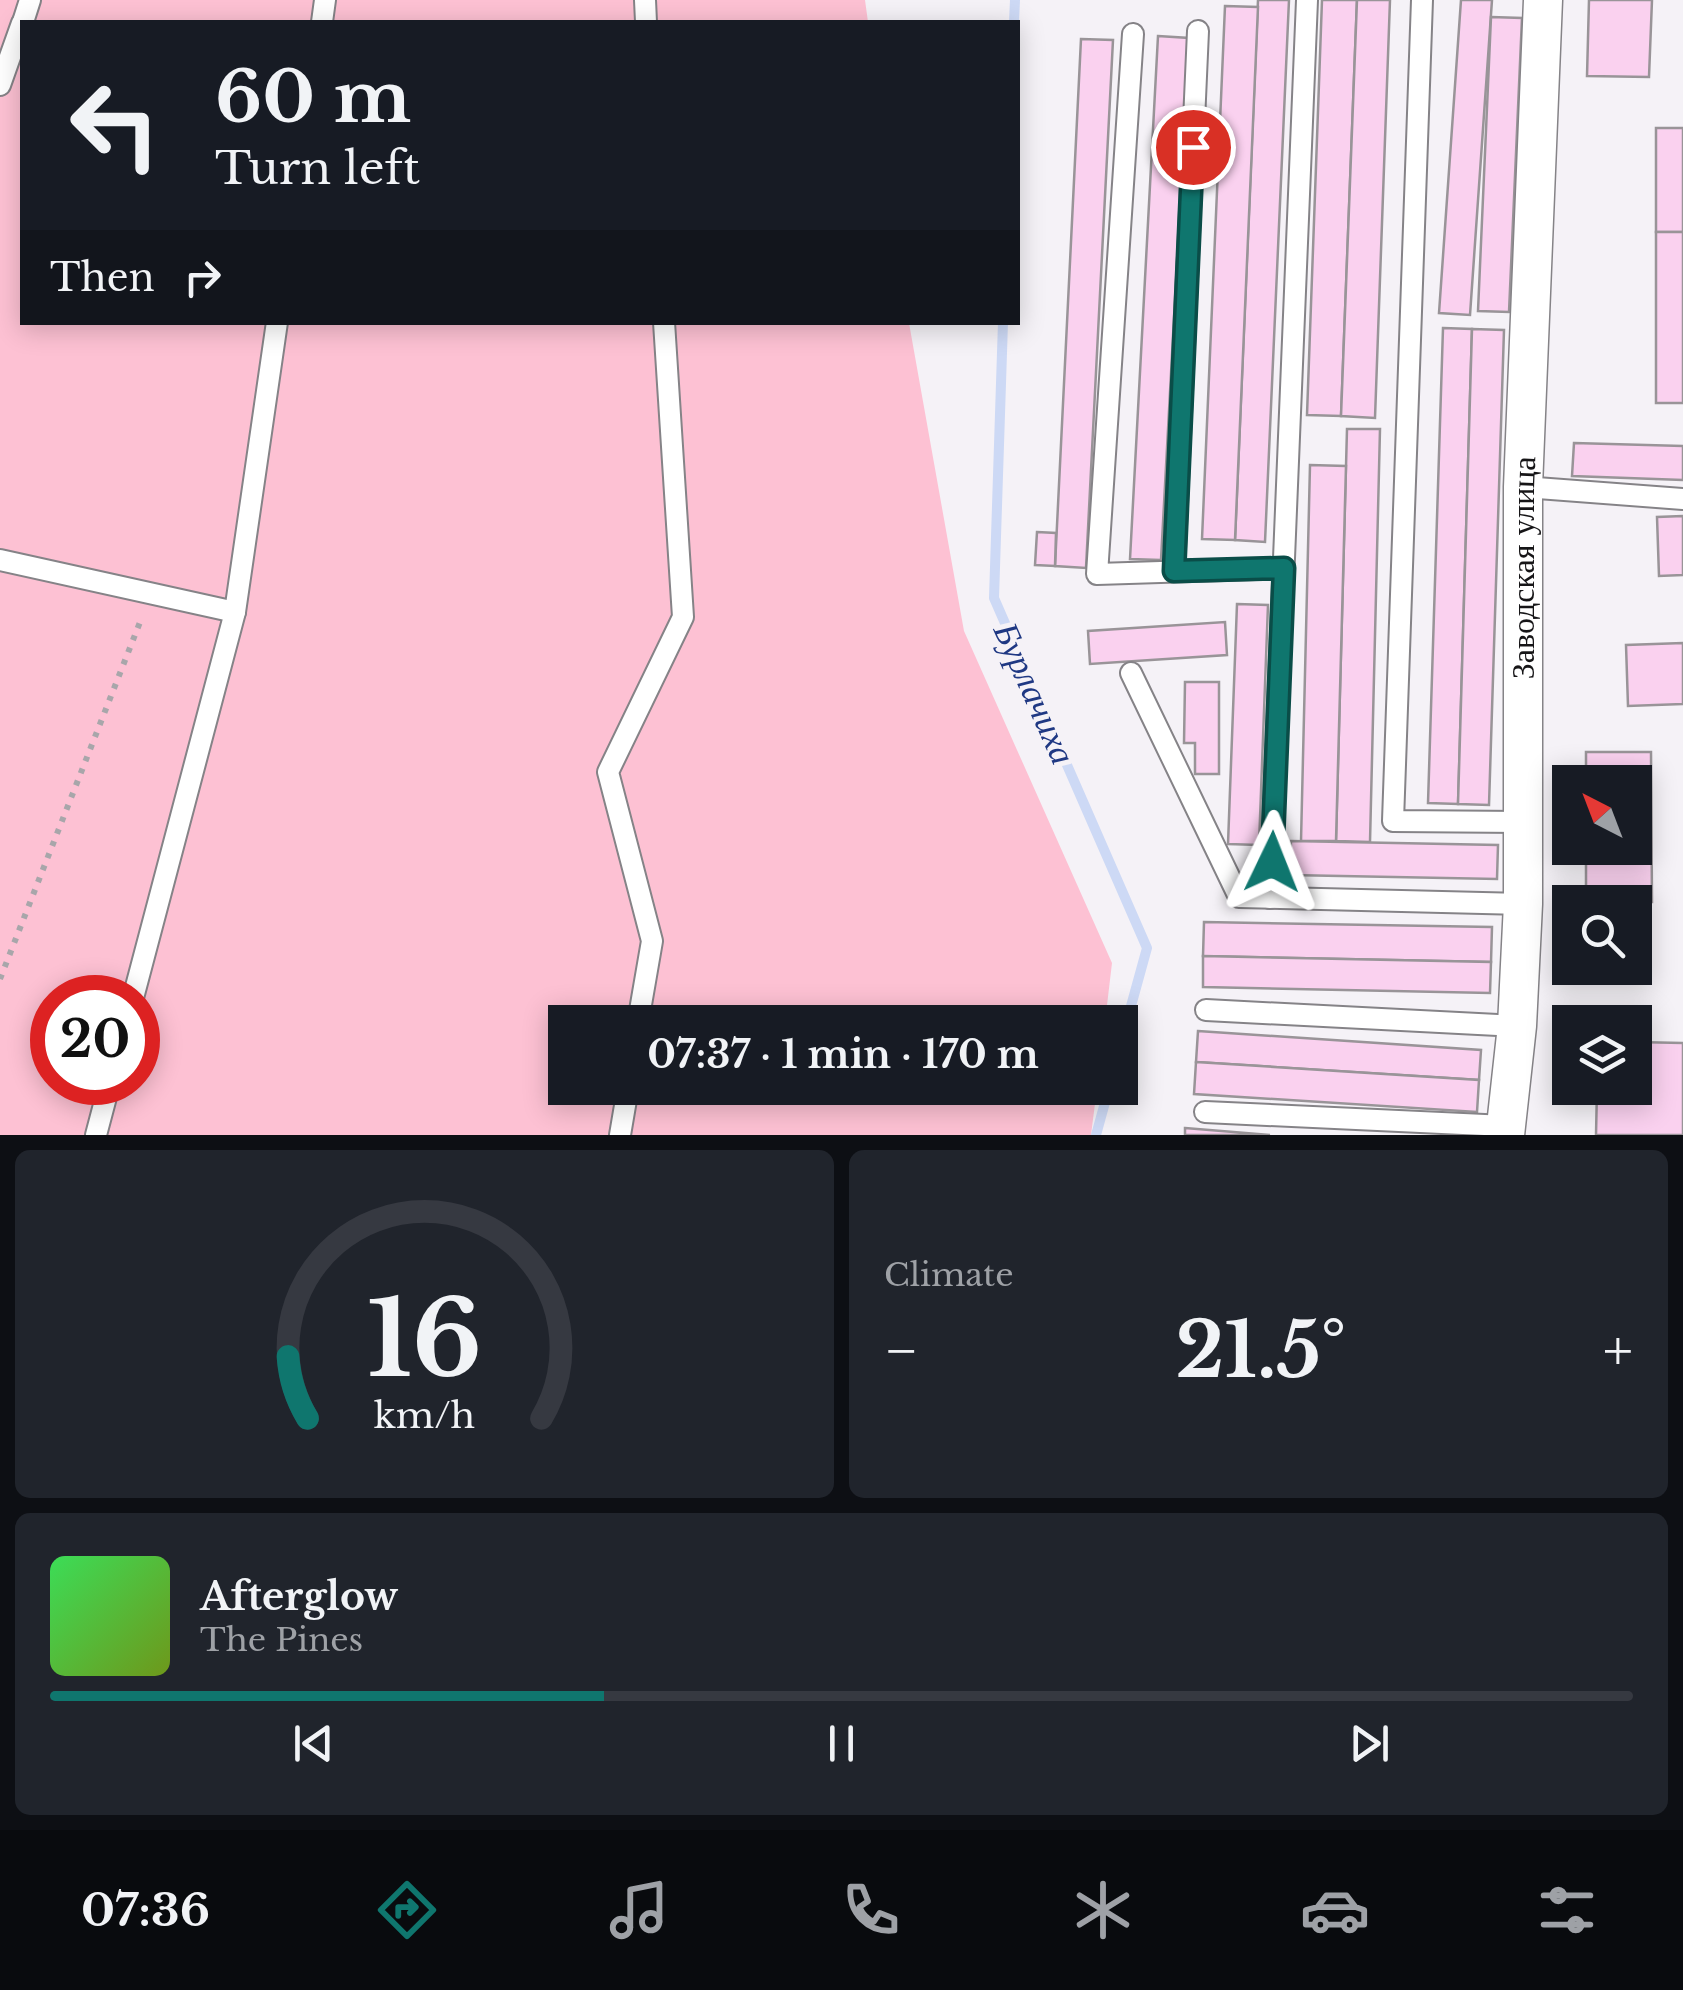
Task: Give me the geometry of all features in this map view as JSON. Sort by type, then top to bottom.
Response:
[{"type":"street","name":"Заводская улица","points":[[1505,1131],[1517,1026],[1523,904],[1523,487],[1543,0]]},
{"type":"lane","points":[[1270,898],[1307,0]]},
{"type":"lane","points":[[1422,0],[1392,821],[1522,822]]},
{"type":"lane","points":[[0,85],[17,27]]},
{"type":"lane","points":[[1174,571],[1198,32]]},
{"type":"lane","points":[[1133,34],[1096,574],[1284,568]]},
{"type":"lane","points":[[139,975],[235,612],[278,325]]},
{"type":"lane","points":[[641,1005],[652,941],[608,772],[683,617],[664,325]]},
{"type":"lane","points":[[1523,487],[1683,499]]},
{"type":"lane","points":[[0,560],[235,612]]},
{"type":"lane","points":[[1131,673],[1239,897],[1523,904]]},
{"type":"lane","points":[[1206,1010],[1517,1026]]},
{"type":"lane","points":[[96,1135],[104,1105]]},
{"type":"lane","points":[[620,1135],[625,1105]]},
{"type":"lane","points":[[1205,1112],[1505,1131]]},
{"type":"path","points":[[0,978],[151,594]]},
{"type":"shaded area","points":[[0,0],[865,0],[868,20],[20,20],[20,325],[909,325],[964,631],[1112,963],[1107,1005],[548,1005],[548,1105],[1095,1105],[1091,1135],[0,1135]]},
{"type":"building","points":[[1258,0],[1289,0],[1265,542],[1235,540]]},
{"type":"building","points":[[1322,0],[1357,0],[1341,416],[1307,415]]},
{"type":"building","points":[[1357,0],[1390,0],[1375,418],[1341,416]]},
{"type":"building","points":[[1461,0],[1492,0],[1470,315],[1439,313]]},
{"type":"building","points":[[1589,0],[1652,0],[1649,77],[1587,76]]},
{"type":"building","points":[[1225,6],[1258,7],[1235,540],[1202,539]]},
{"type":"building","points":[[1491,17],[1522,18],[1509,312],[1478,311]]},
{"type":"building","points":[[1158,36],[1189,38],[1161,560],[1130,559]]},
{"type":"building","points":[[1081,39],[1113,40],[1086,568],[1055,566]]},
{"type":"building","points":[[1656,128],[1683,128],[1683,232],[1656,232]]},
{"type":"building","points":[[1656,232],[1683,232],[1683,403],[1656,403]]},
{"type":"building","points":[[1443,328],[1472,329],[1458,804],[1428,803]]},
{"type":"building","points":[[1472,329],[1504,330],[1489,805],[1458,804]]},
{"type":"building","points":[[1347,429],[1380,429],[1370,842],[1336,841]]},
{"type":"building","points":[[1574,443],[1683,446],[1683,480],[1572,476]]},
{"type":"building","points":[[1310,465],[1346,466],[1336,841],[1301,841]]},
{"type":"building","points":[[1683,516],[1683,575],[1659,576],[1657,517]]},
{"type":"building","points":[[1037,532],[1056,533],[1055,566],[1035,565]]},
{"type":"building","points":[[1237,604],[1268,605],[1259,845],[1228,844]]},
{"type":"building","points":[[1225,622],[1227,655],[1090,664],[1088,631]]},
{"type":"building","points":[[1683,643],[1683,704],[1628,706],[1626,645]]},
{"type":"building","points":[[1185,682],[1219,682],[1219,774],[1195,774],[1195,743],[1184,743]]},
{"type":"building","points":[[1586,752],[1651,752],[1651,765],[1586,765]]},
{"type":"building","points":[[1291,841],[1498,845],[1497,879],[1290,875]]},
{"type":"building","points":[[1586,865],[1652,865],[1652,885],[1586,885]]},
{"type":"building","points":[[1204,922],[1492,927],[1491,962],[1203,956]]},
{"type":"building","points":[[1203,956],[1491,962],[1490,993],[1203,987]]},
{"type":"building","points":[[1198,1031],[1481,1050],[1479,1080],[1196,1062]]},
{"type":"building","points":[[1652,1042],[1683,1043],[1683,1135],[1596,1135],[1597,1105],[1652,1105]]},
{"type":"building","points":[[1196,1062],[1479,1080],[1477,1112],[1194,1094]]},
{"type":"building","points":[[1185,1128],[1270,1135],[1185,1135]]},
{"type":"waterway","name":"Бурлачиха","points":[[1014,20],[1015,0]]},
{"type":"waterway","name":"Бурлачиха","points":[[1003,325],[994,598],[1147,948],[1131,1005]]},
{"type":"waterway","name":"Бурлачиха","points":[[1096,1135],[1104,1105]]},
{"type":"route","points":[[1193,147],[1174,571],[1284,568],[1272,862]]}]
